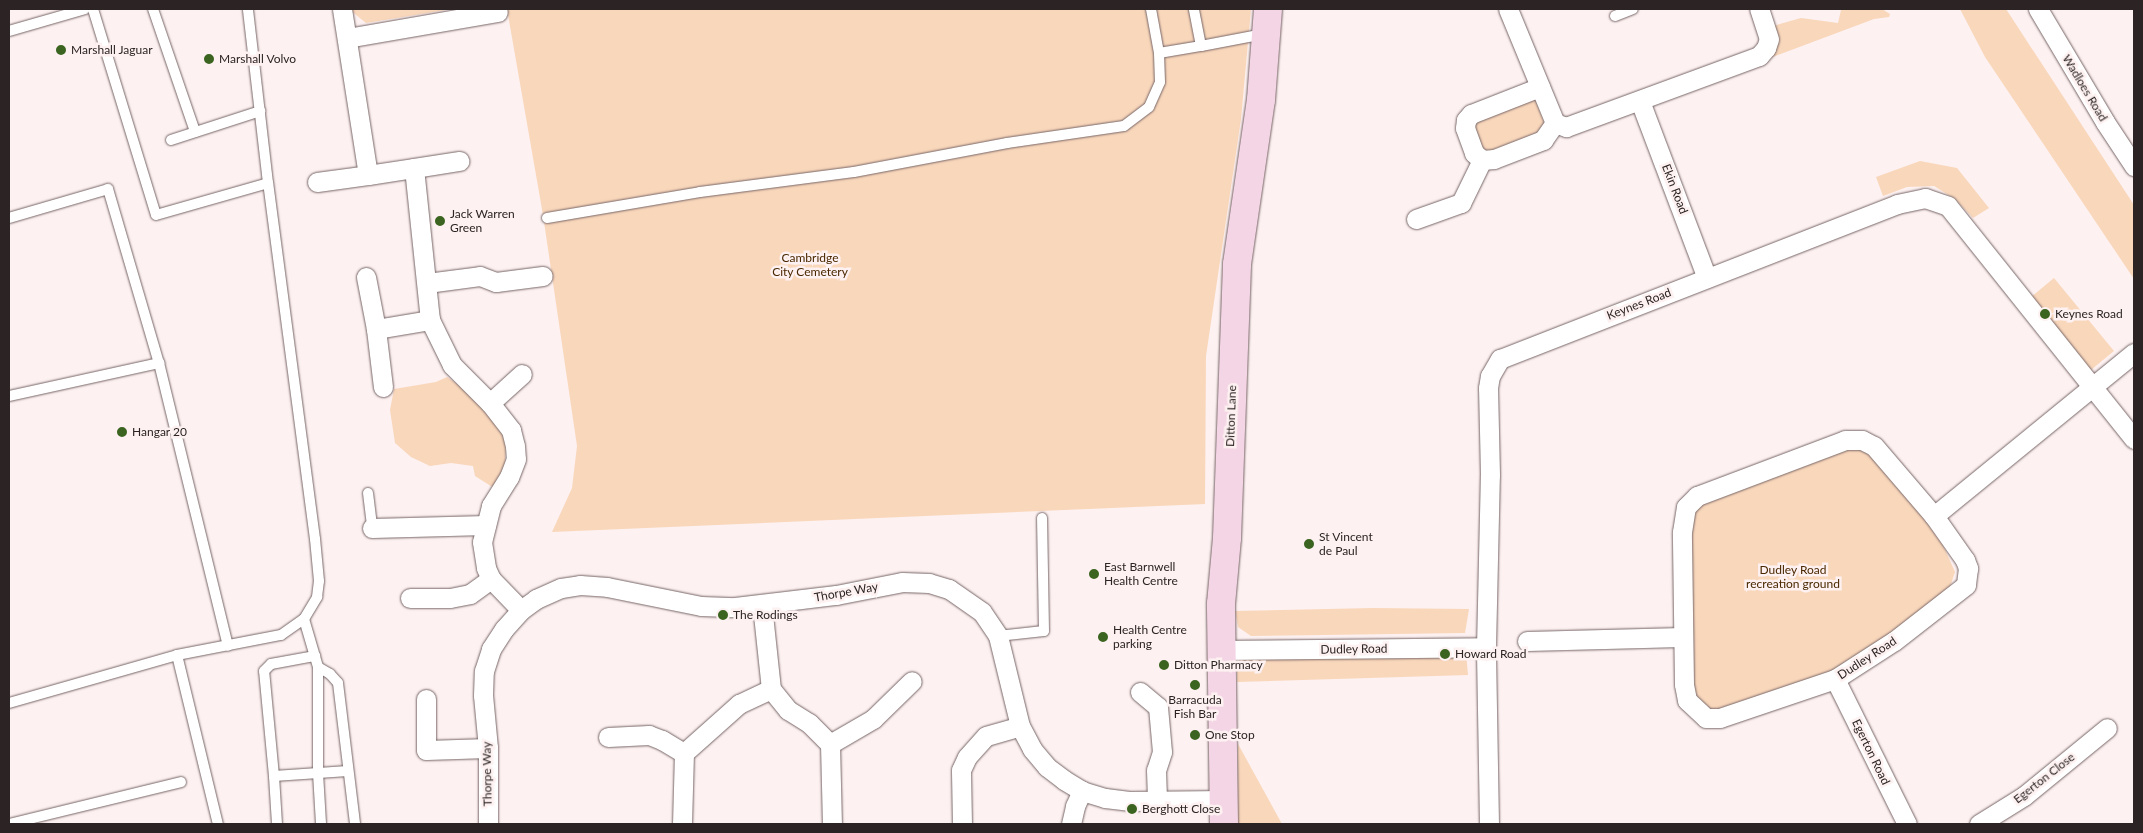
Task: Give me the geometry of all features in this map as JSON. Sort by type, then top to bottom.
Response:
[{"type":"main road","name":"Ditton Lane","points":[[1224,812],[1221,604],[1227,538],[1237,264],[1261,100],[1267,21]]},
{"type":"street","points":[[342,9],[368,175]]},
{"type":"street","points":[[1508,9],[1555,123],[1566,127],[1759,56],[1766,48],[1769,39],[1762,9]]},
{"type":"street","name":"Wadloes Road","points":[[2038,9],[2134,166]]},
{"type":"street","points":[[347,38],[498,12]]},
{"type":"street","points":[[1540,87],[1484,107],[1471,114],[1466,120],[1465,128],[1474,153],[1482,160],[1494,159],[1543,140],[1555,123]]},
{"type":"street","name":"Ekin Road","points":[[1640,101],[1708,278]]},
{"type":"street","points":[[1416,219],[1461,202],[1482,160]]},
{"type":"street","points":[[317,182],[459,161]]},
{"type":"street","points":[[414,168],[430,320],[452,365],[490,403],[510,430],[516,446],[516,459],[509,477],[492,506],[482,542],[486,568],[491,579],[521,610]]},
{"type":"street","name":"Keynes Road","points":[[1486,647],[1490,475],[1488,388],[1494,366],[1509,354],[1897,204],[1925,198],[1936,200],[1948,206],[2092,386]]},
{"type":"street","points":[[427,283],[480,276],[488,270],[496,282],[542,276]]},
{"type":"street","points":[[366,277],[376,329],[383,387]]},
{"type":"street","points":[[376,329],[430,320]]},
{"type":"street","points":[[1934,516],[2134,353]]},
{"type":"street","points":[[490,403],[522,374]]},
{"type":"street","points":[[2092,386],[2134,439]]},
{"type":"street","name":"Dudley Road","points":[[1845,440],[1862,440],[1874,446],[1934,516],[1965,560],[1968,568],[1966,585],[1894,641],[1835,679],[1720,718],[1706,718],[1687,700],[1684,684],[1682,637],[1682,532],[1686,507],[1697,496],[1845,440]]},
{"type":"street","points":[[372,528],[486,525]]},
{"type":"street","points":[[410,598],[450,598],[470,594],[491,579]]},
{"type":"street","name":"Thorpe Way","points":[[488,824],[488,748],[483,696],[484,671],[491,650],[504,629],[521,610],[536,599],[551,591],[580,585],[607,587],[701,606],[762,605],[836,595],[902,582],[929,583],[949,589],[982,612],[998,636],[1020,726],[1032,749],[1047,767],[1082,791],[1105,798],[1157,801],[1224,812]]},
{"type":"street","points":[[762,605],[771,690],[788,710],[809,723],[830,744],[832,824]]},
{"type":"street","points":[[1527,641],[1682,637]]},
{"type":"street","points":[[1486,647],[1489,824]]},
{"type":"street","name":"Dudley Road","points":[[1221,650],[1486,647]]},
{"type":"street","name":"Egerton Road","points":[[1835,679],[1907,824]]},
{"type":"street","points":[[830,744],[873,719],[912,681]]},
{"type":"street","points":[[682,824],[684,753],[739,704],[771,690]]},
{"type":"street","points":[[1140,692],[1158,707],[1162,752],[1156,770],[1157,801]]},
{"type":"street","points":[[426,699],[426,750],[488,748]]},
{"type":"street","points":[[962,824],[962,770],[967,757],[986,736],[1020,726]]},
{"type":"street","name":"Egerton Close","points":[[1979,824],[2024,796],[2108,728]]},
{"type":"street","points":[[608,737],[649,736],[662,740],[684,753]]},
{"type":"street","points":[[1071,824],[1075,806],[1082,791]]},
{"type":"lane","points":[[9,31],[84,9]]},
{"type":"lane","points":[[93,9],[156,215],[268,183]]},
{"type":"lane","points":[[153,9],[195,132]]},
{"type":"lane","points":[[9,703],[177,655],[281,635],[304,619],[317,597],[319,581],[268,183],[248,9]]},
{"type":"lane","points":[[547,218],[700,192],[854,172],[1007,143],[1124,126],[1149,107],[1160,82],[1159,53],[1151,9]]},
{"type":"lane","points":[[1194,9],[1201,46]]},
{"type":"lane","points":[[1615,16],[1632,9]]},
{"type":"lane","points":[[1159,53],[1201,46],[1267,21]]},
{"type":"lane","points":[[171,140],[260,112]]},
{"type":"lane","points":[[9,218],[108,189],[158,363],[228,646]]},
{"type":"lane","points":[[9,396],[158,363]]},
{"type":"lane","points":[[368,493],[372,528]]},
{"type":"lane","points":[[998,636],[1044,631],[1042,518]]},
{"type":"lane","points":[[304,619],[318,667],[318,772],[321,824]]},
{"type":"lane","points":[[177,655],[218,824]]},
{"type":"lane","points":[[277,824],[264,671],[271,664],[315,656]]},
{"type":"lane","points":[[318,667],[330,674],[338,683],[354,824]]},
{"type":"lane","points":[[274,776],[348,771]]},
{"type":"lane","points":[[9,824],[181,782]]},
{"type":"green space","points":[[452,9],[366,23],[350,10]]},
{"type":"green space","name":"Cambridge City Cemetery","points":[[507,9],[1251,9],[1241,119],[1206,356],[1205,504],[552,532],[572,488],[577,446],[543,215]]},
{"type":"green space","points":[[1882,9],[1890,14],[1889,17],[1874,19],[1765,60],[1773,26],[1801,18],[1838,23],[1841,10]]},
{"type":"green space","points":[[1960,9],[2006,9],[2134,205],[2134,279],[1985,57]]},
{"type":"green space","points":[[1525,96],[1536,101],[1545,125],[1541,132],[1490,152],[1479,148],[1472,119]]},
{"type":"green space","points":[[1920,161],[1957,168],[1989,208],[1973,218],[1955,199],[1934,186],[1907,187],[1883,196],[1876,177]]},
{"type":"green space","points":[[2054,278],[2114,351],[2091,370],[2031,297]]},
{"type":"green space","points":[[447,377],[470,393],[496,423],[506,441],[505,464],[494,488],[475,476],[473,466],[451,463],[430,466],[411,457],[395,443],[390,410],[394,389],[436,382]]},
{"type":"green space","name":"Dudley Road recreation ground","points":[[1855,446],[1867,449],[1916,508],[1943,545],[1955,572],[1948,593],[1835,671],[1736,709],[1708,711],[1697,701],[1693,680],[1690,524],[1697,505]]},
{"type":"green space","points":[[1373,608],[1469,609],[1465,633],[1251,636],[1238,627],[1235,611]]},
{"type":"green space","points":[[1466,653],[1468,675],[1237,682],[1237,662],[1244,657]]},
{"type":"green space","points":[[1238,744],[1282,824],[1237,824]]},
{"type":"place","name":"Marshall Jaguar","points":[[61,50]]},
{"type":"place","name":"Marshall Volvo","points":[[209,59]]},
{"type":"place","name":"Jack Warren Green","points":[[440,221]]},
{"type":"place","name":"Keynes Road","points":[[2045,314]]},
{"type":"place","name":"Hangar 20","points":[[122,432]]},
{"type":"place","name":"St Vincent de Paul","points":[[1309,544]]},
{"type":"place","name":"East Barnwell Health Centre","points":[[1094,574]]},
{"type":"place","name":"The Rodings","points":[[723,615]]},
{"type":"place","name":"Health Centre parking","points":[[1103,637]]},
{"type":"place","name":"Howard Road","points":[[1445,654]]},
{"type":"place","name":"Ditton Pharmacy","points":[[1164,665]]},
{"type":"place","name":"Barracuda Fish Bar","points":[[1195,685]]},
{"type":"place","name":"One Stop","points":[[1195,735]]},
{"type":"place","name":"Berghott Close","points":[[1132,809]]}]
